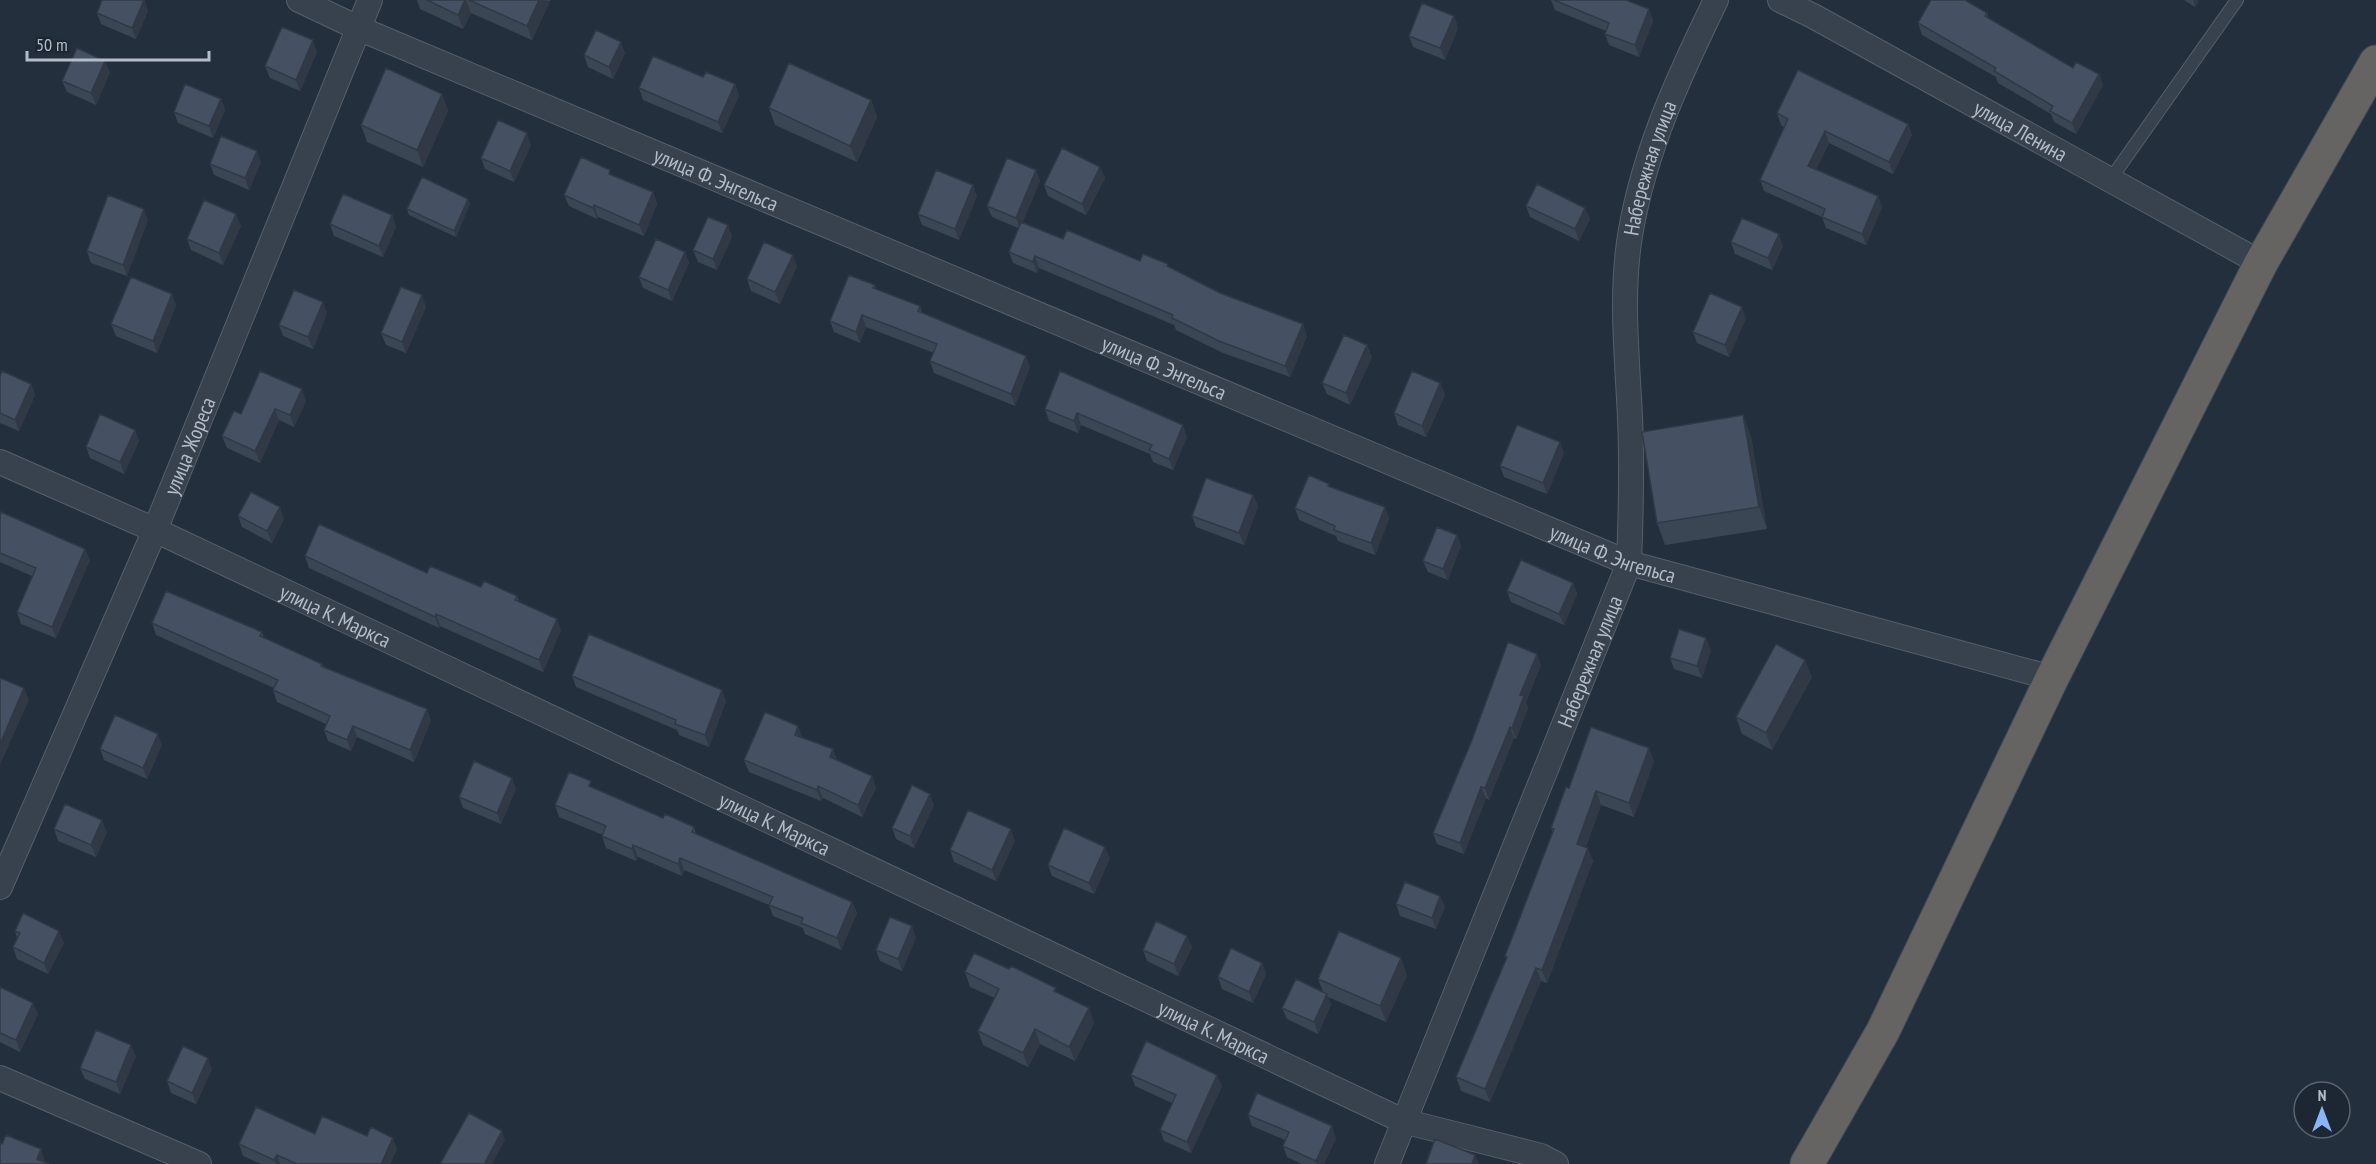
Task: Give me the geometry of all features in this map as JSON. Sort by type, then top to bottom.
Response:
[{"type":"highway","points":[[1807,1164],[1883,1031],[2052,678],[2261,263],[2376,62]]},
{"type":"street","name":"улица Ф. Энгельса","points":[[298,0],[358,28],[1629,563],[2052,678]]},
{"type":"street","name":"улица Жореса","points":[[0,887],[155,530],[370,0]]},
{"type":"street","name":"Набережная улица","points":[[1387,1164],[1629,563],[1632,466],[1625,298],[1630,231],[1646,168],[1675,84],[1716,0]]},
{"type":"street","name":"улица Ленина","points":[[1780,0],[1814,16],[2261,263]]},
{"type":"street","name":"улица К. Маркса","points":[[0,462],[155,530],[1403,1121],[1541,1156],[1556,1164]]},
{"type":"street","points":[[0,1078],[199,1164]]},
{"type":"lane","points":[[2110,180],[2237,0]]},
{"type":"building","points":[[102,0],[144,0],[132,28],[97,13]]},
{"type":"building","points":[[427,0],[465,0],[458,15]]},
{"type":"building","points":[[469,0],[539,0],[527,26]]},
{"type":"building","points":[[1554,0],[1626,0],[1649,9],[1635,45],[1605,34],[1609,23]]},
{"type":"building","points":[[1931,0],[1965,0],[1987,13],[1985,16],[2073,68],[2076,62],[2099,74],[2072,123],[2050,111],[2053,106],[1994,71],[1996,68],[1918,23]]},
{"type":"building","points":[[1422,3],[1454,16],[1440,48],[1409,36]]},
{"type":"building","points":[[282,27],[313,40],[296,80],[265,66]]},
{"type":"building","points":[[596,30],[621,42],[609,67],[584,55]]},
{"type":"building","points":[[77,48],[105,61],[91,93],[62,81]]},
{"type":"building","points":[[653,56],[703,77],[706,72],[735,84],[718,122],[639,88]]},
{"type":"building","points":[[789,63],[871,100],[850,146],[769,108]]},
{"type":"building","points":[[386,68],[442,94],[417,150],[361,125]]},
{"type":"building","points":[[1798,70],[1908,124],[1889,162],[1825,131],[1808,166],[1878,196],[1862,234],[1822,217],[1825,209],[1760,180],[1788,119],[1777,113]]},
{"type":"building","points":[[185,84],[221,99],[209,126],[174,112]]},
{"type":"building","points":[[498,120],[527,133],[510,171],[481,158]]},
{"type":"building","points":[[221,136],[257,151],[245,178],[210,164]]},
{"type":"building","points":[[1062,148],[1100,167],[1082,204],[1044,185]]},
{"type":"building","points":[[581,157],[610,170],[609,174],[653,192],[639,225],[594,205],[593,208],[564,195]]},
{"type":"building","points":[[1007,158],[1036,170],[1016,218],[987,206]]},
{"type":"building","points":[[936,170],[973,185],[955,229],[918,214]]},
{"type":"building","points":[[422,177],[468,199],[454,231],[407,209]]},
{"type":"building","points":[[1537,184],[1585,208],[1575,229],[1526,206]]},
{"type":"building","points":[[343,194],[392,215],[379,246],[330,224]]},
{"type":"building","points":[[108,195],[144,209],[123,265],[87,251]]},
{"type":"building","points":[[204,200],[236,214],[219,253],[187,239]]},
{"type":"building","points":[[708,217],[728,225],[713,259],[693,250]]},
{"type":"building","points":[[1742,218],[1779,234],[1768,258],[1731,242]]},
{"type":"building","points":[[1021,222],[1063,239],[1067,230],[1140,261],[1143,254],[1168,264],[1167,266],[1220,293],[1303,324],[1285,366],[1219,341],[1172,318],[1173,315],[1035,256],[1033,262],[1009,252]]},
{"type":"building","points":[[656,239],[685,252],[668,290],[639,277]]},
{"type":"building","points":[[764,242],[793,255],[775,292],[747,279]]},
{"type":"building","points":[[849,275],[875,285],[873,288],[920,306],[918,311],[1026,356],[1011,394],[930,361],[937,344],[862,315],[856,332],[830,321]]},
{"type":"building","points":[[131,277],[172,294],[153,341],[111,324]]},
{"type":"building","points":[[401,287],[422,295],[402,342],[381,333]]},
{"type":"building","points":[[294,290],[323,302],[308,337],[279,325]]},
{"type":"building","points":[[1710,293],[1742,307],[1725,345],[1693,332]]},
{"type":"building","points":[[1344,335],[1367,345],[1346,393],[1322,383]]},
{"type":"building","points":[[2,371],[31,384],[15,420],[0,413]]},
{"type":"building","points":[[260,371],[302,389],[290,415],[275,409],[255,451],[222,436],[234,411],[241,414]]},
{"type":"building","points":[[1060,371],[1183,425],[1169,459],[1149,450],[1152,445],[1077,413],[1074,421],[1045,409]]},
{"type":"building","points":[[1412,371],[1440,383],[1422,426],[1394,413]]},
{"type":"building","points":[[100,414],[135,430],[120,462],[86,447]]},
{"type":"building","points":[[1743,415],[1759,507],[1657,523],[1642,432]]},
{"type":"building","points":[[1517,425],[1560,442],[1543,483],[1500,466]]},
{"type":"building","points":[[1309,475],[1329,484],[1328,486],[1385,507],[1371,543],[1334,530],[1335,526],[1295,508]]},
{"type":"building","points":[[1206,478],[1253,495],[1239,533],[1192,516]]},
{"type":"building","points":[[251,492],[280,507],[267,531],[238,516]]},
{"type":"building","points":[[1,512],[85,549],[52,627],[17,612],[36,568],[0,553]]},
{"type":"building","points":[[319,524],[427,573],[430,566],[481,587],[484,581],[517,596],[515,600],[557,619],[539,660],[436,614],[435,617],[305,556]]},
{"type":"building","points":[[1437,527],[1457,535],[1443,569],[1423,561]]},
{"type":"building","points":[[1521,560],[1573,583],[1559,614],[1507,591]]},
{"type":"building","points":[[166,591],[262,632],[260,636],[322,664],[321,666],[427,709],[410,750],[353,726],[347,740],[324,730],[330,716],[273,690],[278,680],[152,623]]},
{"type":"building","points":[[1679,629],[1706,638],[1697,666],[1670,658]]},
{"type":"building","points":[[589,634],[722,690],[705,735],[675,724],[676,720],[572,676]]},
{"type":"building","points":[[1508,642],[1537,654],[1520,695],[1524,696],[1512,728],[1510,727],[1485,788],[1481,787],[1460,843],[1433,833],[1472,740]]},
{"type":"building","points":[[1776,644],[1805,660],[1766,733],[1736,717]]},
{"type":"building","points":[[0,678],[24,688],[0,744]]},
{"type":"building","points":[[765,712],[798,726],[795,735],[833,749],[830,757],[872,776],[858,805],[818,786],[817,790],[744,760]]},
{"type":"building","points":[[115,715],[158,734],[143,768],[100,749]]},
{"type":"building","points":[[1591,727],[1649,748],[1629,803],[1596,791],[1577,844],[1588,848],[1542,970],[1536,968],[1485,1089],[1456,1077],[1507,957],[1505,956],[1554,829],[1551,828],[1566,787],[1569,788]]},
{"type":"building","points":[[474,761],[512,778],[497,813],[459,797]]},
{"type":"building","points":[[569,772],[591,781],[589,786],[663,818],[665,814],[694,827],[692,832],[852,902],[837,938],[801,923],[803,918],[769,905],[773,897],[680,858],[678,864],[633,845],[632,849],[602,836],[606,826],[555,805]]},
{"type":"building","points":[[912,785],[930,794],[910,836],[892,828]]},
{"type":"building","points":[[65,804],[102,820],[91,845],[54,829]]},
{"type":"building","points":[[968,810],[1011,829],[992,870],[950,850]]},
{"type":"building","points":[[1064,828],[1105,847],[1089,883],[1048,865]]},
{"type":"building","points":[[1405,882],[1440,896],[1432,918],[1396,904]]},
{"type":"building","points":[[23,913],[59,931],[44,963],[13,947],[20,933],[15,931]]},
{"type":"building","points":[[890,917],[912,926],[898,959],[876,950]]},
{"type":"building","points":[[1156,921],[1187,936],[1174,964],[1143,950]]},
{"type":"building","points":[[1339,931],[1401,958],[1380,1006],[1318,979]]},
{"type":"building","points":[[1231,948],[1262,963],[1249,992],[1218,977]]},
{"type":"building","points":[[974,953],[1009,969],[1011,966],[1056,988],[1054,991],[1089,1008],[1069,1047],[1035,1029],[1023,1053],[978,1031],[999,989],[965,972]]},
{"type":"building","points":[[1296,979],[1327,994],[1314,1022],[1282,1008]]},
{"type":"building","points":[[0,987],[33,1003],[16,1040],[0,1033]]},
{"type":"building","points":[[96,1030],[131,1045],[116,1082],[80,1068]]},
{"type":"building","points":[[1146,1041],[1217,1075],[1187,1142],[1160,1130],[1176,1095],[1131,1075]]},
{"type":"building","points":[[183,1046],[208,1058],[192,1093],[167,1081]]},
{"type":"building","points":[[1257,1093],[1332,1126],[1316,1161],[1283,1146],[1289,1132],[1248,1115]]},
{"type":"building","points":[[256,1107],[315,1134],[322,1116],[367,1136],[371,1127],[393,1138],[381,1164],[297,1164],[277,1155],[274,1160],[239,1144]]},
{"type":"building","points":[[469,1113],[502,1131],[484,1164],[440,1164]]},
{"type":"building","points":[[6,1135],[41,1149],[37,1159],[49,1164],[0,1164],[0,1143],[2,1144]]},
{"type":"building","points":[[1435,1139],[1475,1155],[1472,1164],[1426,1164]]}]
